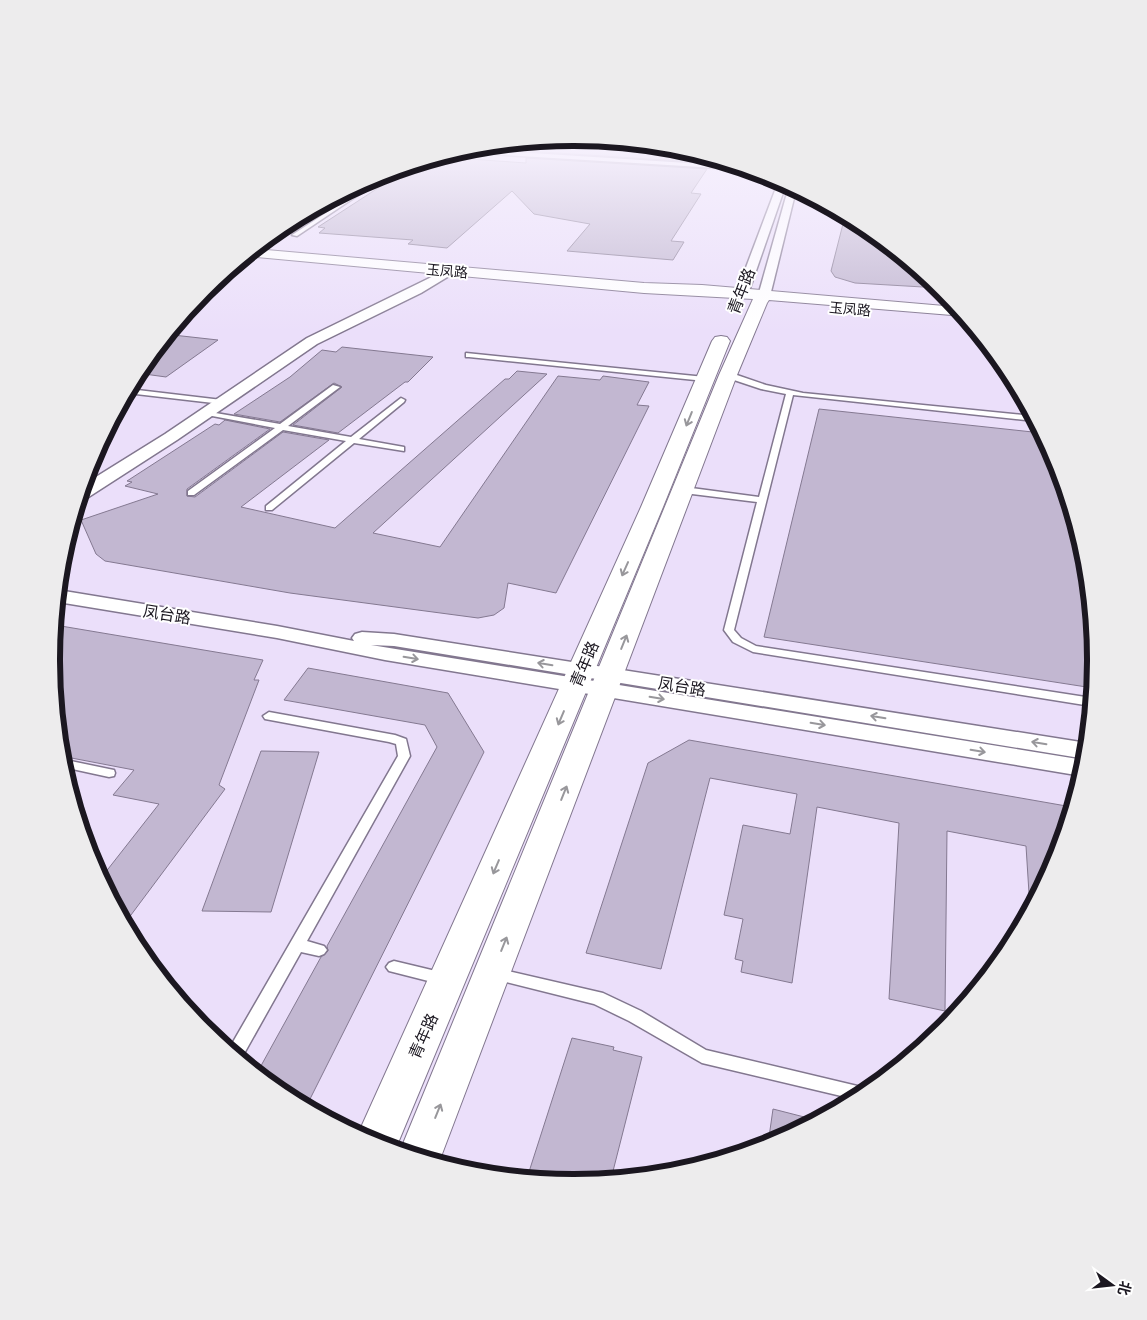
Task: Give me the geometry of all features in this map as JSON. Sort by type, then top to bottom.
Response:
[{"type":"street","name":"青年路","points":[[751,298],[775,210]]},
{"type":"street","name":"青年路","points":[[379,1135],[578,677],[751,298],[784,210]]},
{"type":"street","name":"玉凤路","points":[[260,254],[644,288],[697,297],[751,298],[951,311]]},
{"type":"street","points":[[89,489],[207,413],[312,341],[417,290],[450,271]]},
{"type":"street","name":"玉凤路","points":[[751,298],[957,318]]},
{"type":"street","name":"青年路","points":[[422,1150],[684,490],[716,377]]},
{"type":"street","name":"凤台路","points":[[64,597],[277,632],[385,654],[608,682],[1076,766]]},
{"type":"street","name":"凤台路","points":[[608,682],[1079,750]]},
{"type":"lane","points":[[295,236],[335,210]]},
{"type":"lane","points":[[469,355],[716,377],[790,392],[1026,418]]},
{"type":"lane","points":[[190,493],[336,387]]},
{"type":"lane","points":[[136,392],[222,402]]},
{"type":"lane","points":[[790,392],[729,630],[737,640],[752,649],[1085,701]]},
{"type":"lane","points":[[268,508],[401,400]]},
{"type":"lane","points":[[207,413],[401,449]]},
{"type":"lane","points":[[684,490],[762,500]]},
{"type":"lane","points":[[238,1049],[404,756],[402,742],[391,738],[269,716]]},
{"type":"lane","points":[[71,765],[109,773]]},
{"type":"lane","points":[[297,945],[319,950]]},
{"type":"lane","points":[[394,967],[447,979]]},
{"type":"lane","points":[[492,973],[597,998],[635,1016],[702,1056],[852,1091]]},
{"type":"building","points":[[345,210],[491,210],[447,248],[408,244],[413,240],[319,233],[325,228],[318,227]]},
{"type":"building","points":[[530,210],[691,210],[671,241],[684,242],[673,260],[567,251],[590,224],[534,214]]},
{"type":"building","points":[[843,223],[886,253],[926,287],[855,283],[835,277],[831,271]]},
{"type":"building","points":[[175,335],[218,340],[166,377],[147,374]]},
{"type":"building","points":[[342,347],[433,357],[408,382],[405,382],[338,433],[293,425],[342,387],[334,383],[280,422],[234,414],[290,377],[322,350],[336,352]]},
{"type":"building","points":[[517,371],[547,374],[373,533],[440,547],[558,376],[600,380],[603,376],[649,382],[637,405],[649,406],[556,593],[508,583],[504,608],[494,615],[478,618],[290,593],[105,561],[96,554],[81,520],[158,494],[125,486],[132,482],[127,481],[215,424],[219,425],[225,420],[270,429],[187,489],[187,496],[195,497],[283,432],[329,440],[241,507],[335,528],[505,379],[509,379]]},
{"type":"building","points":[[819,409],[1034,432],[1060,495],[1070,527],[1077,560],[1086,626],[1086,687],[764,637]]},
{"type":"building","points":[[61,626],[263,660],[254,680],[259,680],[219,785],[225,789],[129,917],[106,872],[159,804],[113,795],[134,770],[70,758],[61,694]]},
{"type":"building","points":[[308,668],[448,693],[484,752],[309,1100],[261,1067],[321,957],[328,951],[327,946],[437,747],[425,725],[284,700]]},
{"type":"building","points":[[689,740],[1066,806],[1048,857],[1029,896],[1026,846],[947,831],[945,1011],[889,999],[899,823],[817,807],[792,983],[741,972],[743,961],[735,959],[743,919],[724,915],[743,825],[790,834],[797,794],[710,778],[661,969],[586,953],[648,763]]},
{"type":"building","points":[[261,751],[319,752],[271,912],[202,911]]},
{"type":"building","points":[[572,1038],[614,1047],[613,1050],[642,1057],[613,1171],[574,1174],[529,1171]]},
{"type":"building","points":[[773,1109],[807,1118],[801,1121],[769,1134]]}]
